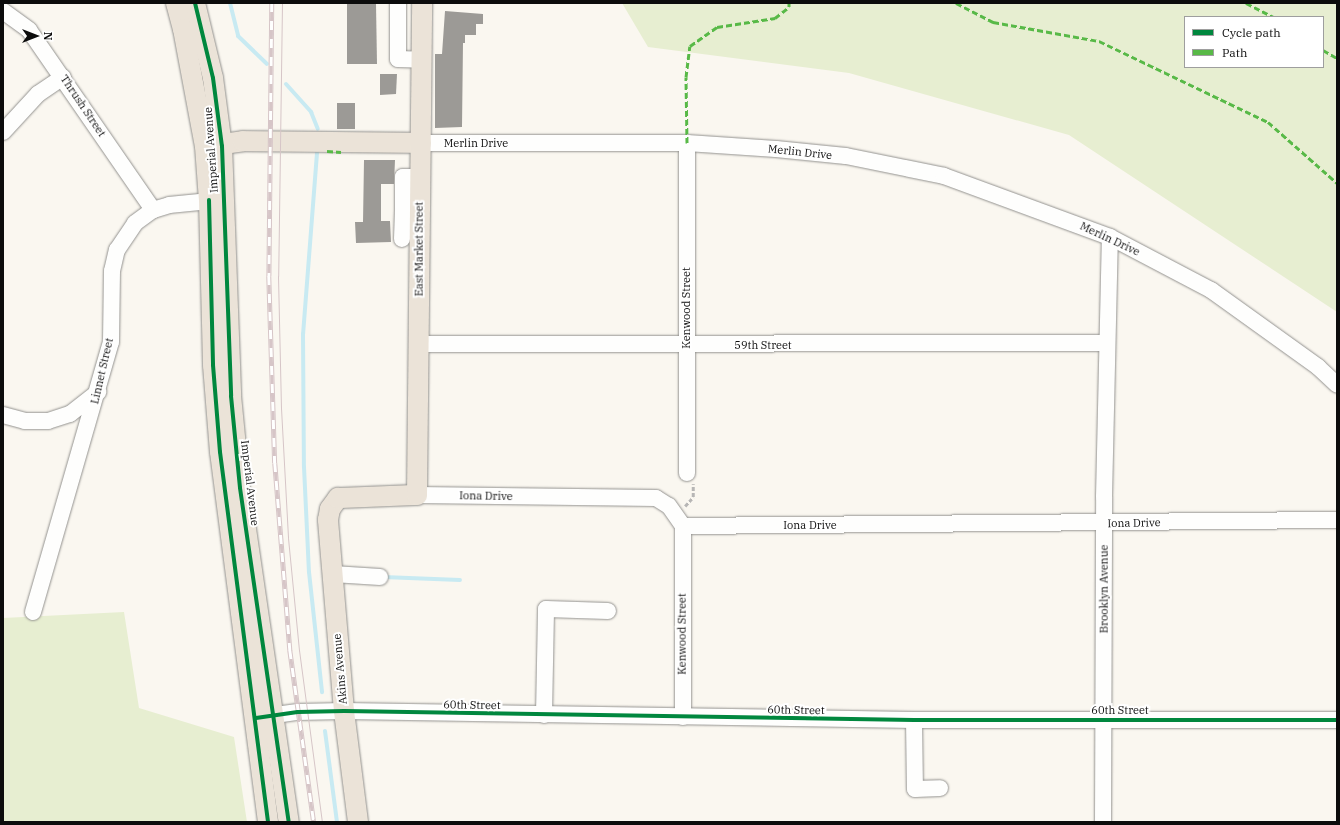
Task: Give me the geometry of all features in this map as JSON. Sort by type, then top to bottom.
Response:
[{"type":"main road","name":"Imperial Avenue","points":[[176,3],[213,146]]},
{"type":"main road","name":"Imperial Avenue","points":[[195,3],[213,78],[213,146],[230,396],[265,717],[268,822]]},
{"type":"main road","name":"East Market Street","points":[[417,495],[419,344],[411,207],[420,177],[422,3]]},
{"type":"main road","name":"Merlin Drive","points":[[213,146],[243,141],[421,143]]},
{"type":"main road","name":"Iona Drive","points":[[330,539],[328,520],[330,509],[338,498],[417,495]]},
{"type":"main road","name":"Akins Avenue","points":[[330,539],[344,711],[358,822]]},
{"type":"main road","name":"Imperial Avenue","points":[[265,717],[288,822]]},
{"type":"street","points":[[398,3],[398,59],[422,60]]},
{"type":"street","name":"Thrush Street","points":[[3,11],[28,30],[63,78],[153,210]]},
{"type":"street","points":[[3,132],[38,94],[63,78]]},
{"type":"street","name":"Merlin Drive","points":[[421,143],[687,143],[846,156],[944,176],[1045,211],[1110,237],[1211,290],[1318,367],[1337,385]]},
{"type":"street","name":"Kenwood Street","points":[[687,143],[685,345],[687,472]]},
{"type":"street","name":"Linnet Street","points":[[33,612],[98,392],[111,342],[112,271],[117,250],[131,227],[153,210],[216,200]]},
{"type":"street","points":[[402,239],[411,207]]},
{"type":"street","name":"Brooklyn Avenue","points":[[1103,822],[1107,343],[1110,237]]},
{"type":"street","name":"59th Street","points":[[419,344],[685,345],[1107,343]]},
{"type":"street","points":[[3,415],[36,422],[59,418],[80,408],[98,392]]},
{"type":"street","name":"Iona Drive","points":[[417,495],[656,498],[669,506],[680,520],[1105,523],[1337,520]]},
{"type":"street","name":"Kenwood Street","points":[[680,520],[683,717]]},
{"type":"street","points":[[333,574],[380,577]]},
{"type":"street","points":[[544,715],[546,609],[608,611]]},
{"type":"street","name":"60th Street","points":[[265,717],[344,711],[914,720],[1103,718],[1337,720]]},
{"type":"street","points":[[914,720],[915,789],[940,788]]},
{"type":"path","points":[[680,520],[693,497],[693,478],[687,472]]},
{"type":"green space","points":[[622,3],[1337,3],[1337,312],[1069,135],[849,73],[648,47]]},
{"type":"green space","points":[[124,612],[139,708],[234,737],[247,822],[3,822],[3,618]]},
{"type":"building","points":[[347,4],[376,4],[377,64],[347,64]]},
{"type":"building","points":[[445,11],[483,14],[483,24],[476,24],[476,35],[465,35],[465,43],[463,43],[462,127],[435,128],[435,54],[442,54]]},
{"type":"building","points":[[380,74],[397,74],[396,94],[380,95]]},
{"type":"building","points":[[337,103],[355,103],[355,129],[337,129]]},
{"type":"building","points":[[364,160],[395,160],[394,184],[381,184],[381,221],[390,221],[391,242],[356,243],[355,222],[363,222]]},
{"type":"waterway","points":[[230,3],[238,36],[267,64]]},
{"type":"waterway","points":[[286,84],[311,112],[318,129]]},
{"type":"waterway","points":[[317,153],[303,334],[304,467],[309,572],[322,692]]},
{"type":"waterway","points":[[383,577],[460,580]]},
{"type":"waterway","points":[[325,731],[337,822]]},
{"type":"tram line","points":[[282,3],[278,276],[281,408],[288,538],[299,650],[322,822]]},
{"type":"railway","points":[[272,3],[269,276],[275,463],[290,650],[314,822]]},
{"type":"marked path","points":[[687,143],[686,77],[690,46],[717,27],[775,18],[789,7],[789,3]]},
{"type":"marked path","points":[[956,3],[993,22],[1099,41],[1268,122],[1337,183]]},
{"type":"marked path","points":[[1246,3],[1272,16]]},
{"type":"marked path","points":[[1324,51],[1337,58]]},
{"type":"marked path","points":[[327,151],[341,152]]},
{"type":"cycle path","points":[[195,3],[213,78],[222,146],[231,396],[240,488],[289,822]]},
{"type":"cycle path","points":[[209,200],[213,365],[220,452],[268,822]]},
{"type":"cycle path","points":[[256,718],[298,712],[344,711],[914,720],[1337,720]]}]
